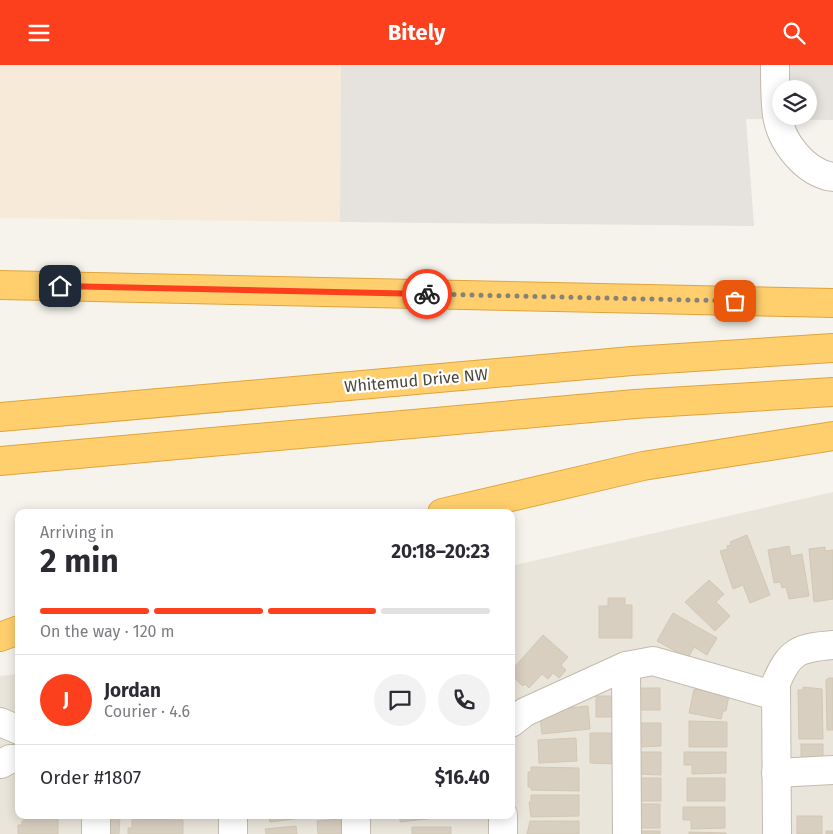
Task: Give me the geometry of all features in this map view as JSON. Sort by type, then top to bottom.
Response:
[{"type":"highway","points":[[1,285],[833,303]]},
{"type":"highway","name":"Whitemud Drive NW","points":[[0,417],[632,361],[833,348]]},
{"type":"highway","points":[[0,461],[635,403],[833,392]]},
{"type":"highway","points":[[459,509],[643,466],[833,437]]},
{"type":"highway","points":[[0,621],[15,618]]},
{"type":"highway","points":[[0,637],[15,631]]},
{"type":"street","points":[[775,65],[777,117],[792,153],[821,172]]},
{"type":"street","points":[[777,834],[776,683],[781,671],[791,657],[804,647],[833,645]]},
{"type":"street","points":[[515,720],[525,712],[626,666],[653,661],[776,696]]},
{"type":"street","points":[[626,666],[627,834]]},
{"type":"street","points":[[0,722],[15,728]]},
{"type":"street","points":[[776,773],[833,770]]},
{"type":"street","points":[[96,819],[96,834]]},
{"type":"street","points":[[233,819],[233,834]]},
{"type":"street","points":[[356,819],[356,834]]},
{"type":"street","points":[[503,819],[503,834]]},
{"type":"shaded area","points":[[0,65],[341,65],[340,222],[0,218]]},
{"type":"shaded area","points":[[341,65],[833,65],[833,120],[817,120],[817,80],[772,80],[772,119],[746,119],[754,226],[340,222]]},
{"type":"shaded area","points":[[833,492],[833,834],[0,834],[0,676],[15,674],[15,819],[515,819],[515,565]]},
{"type":"building","points":[[747,535],[770,595],[750,603],[743,585],[733,589],[720,551],[728,549],[727,546],[731,545],[730,542]]},
{"type":"building","points":[[789,546],[791,556],[802,554],[809,596],[789,599],[786,587],[782,588],[780,582],[774,583],[768,550]]},
{"type":"building","points":[[825,547],[825,551],[833,550],[833,599],[814,602],[809,549]]},
{"type":"building","points":[[709,580],[724,594],[716,602],[730,616],[715,631],[685,602]]},
{"type":"building","points":[[608,598],[625,598],[625,605],[632,605],[632,638],[599,638],[599,606],[608,606]]},
{"type":"building","points":[[673,613],[717,638],[707,655],[694,647],[688,658],[657,641]]},
{"type":"building","points":[[543,635],[568,657],[561,665],[566,670],[559,678],[553,673],[548,679],[542,674],[529,688],[525,684],[523,686],[515,679],[515,666]]},
{"type":"building","points":[[833,678],[833,730],[827,730],[826,680]]},
{"type":"building","points":[[803,687],[822,689],[823,739],[799,739],[798,690],[803,690]]},
{"type":"building","points":[[636,688],[660,688],[660,710],[636,710]]},
{"type":"building","points":[[694,689],[729,695],[726,711],[723,711],[721,719],[689,713]]},
{"type":"building","points":[[596,696],[616,696],[616,717],[596,717]]},
{"type":"building","points":[[588,706],[590,729],[542,734],[539,711]]},
{"type":"building","points":[[689,721],[727,722],[727,747],[689,747]]},
{"type":"building","points":[[640,723],[661,723],[661,746],[640,747]]},
{"type":"building","points":[[590,733],[615,733],[615,764],[590,763]]},
{"type":"building","points":[[576,738],[577,761],[539,763],[538,740]]},
{"type":"building","points":[[801,744],[823,744],[823,764],[801,764]]},
{"type":"building","points":[[640,752],[661,752],[661,775],[639,774]]},
{"type":"building","points":[[684,752],[726,752],[726,773],[692,774],[692,765],[684,765]]},
{"type":"building","points":[[531,767],[579,768],[579,791],[531,790],[531,787],[528,787],[528,772],[531,772]]},
{"type":"building","points":[[639,778],[661,778],[661,801],[639,801]]},
{"type":"building","points":[[687,778],[725,778],[725,801],[687,801]]},
{"type":"building","points":[[531,795],[579,795],[579,816],[531,817],[529,802],[531,802]]},
{"type":"building","points":[[638,804],[660,804],[660,828],[638,828]]},
{"type":"building","points":[[683,807],[725,807],[725,828],[691,829],[691,820],[683,820]]},
{"type":"building","points":[[797,816],[822,816],[822,834],[797,834]]},
{"type":"building","points":[[24,819],[58,819],[58,834],[18,834],[18,825],[22,825],[22,821]]},
{"type":"building","points":[[98,819],[120,819],[119,834],[97,834]]},
{"type":"building","points":[[132,819],[183,820],[183,834],[128,834],[128,828],[132,828]]},
{"type":"building","points":[[269,819],[294,819],[270,822]]},
{"type":"building","points":[[340,819],[342,834],[318,834],[317,821]]},
{"type":"building","points":[[400,819],[426,819],[400,822]]},
{"type":"building","points":[[530,821],[579,821],[579,834],[527,834]]},
{"type":"building","points":[[296,826],[297,834],[266,834],[265,829]]},
{"type":"building","points":[[412,827],[451,827],[451,834],[412,834]]},
{"type":"building","points":[[638,831],[660,831],[660,834],[638,834]]},
{"type":"building","points":[[826,831],[833,831],[833,834],[826,834]]},
{"type":"building","points":[[689,832],[726,833],[726,834],[689,834]]},
{"type":"way so far","points":[[427,294],[735,301]]},
{"type":"route","points":[[60,286],[427,294]]}]
